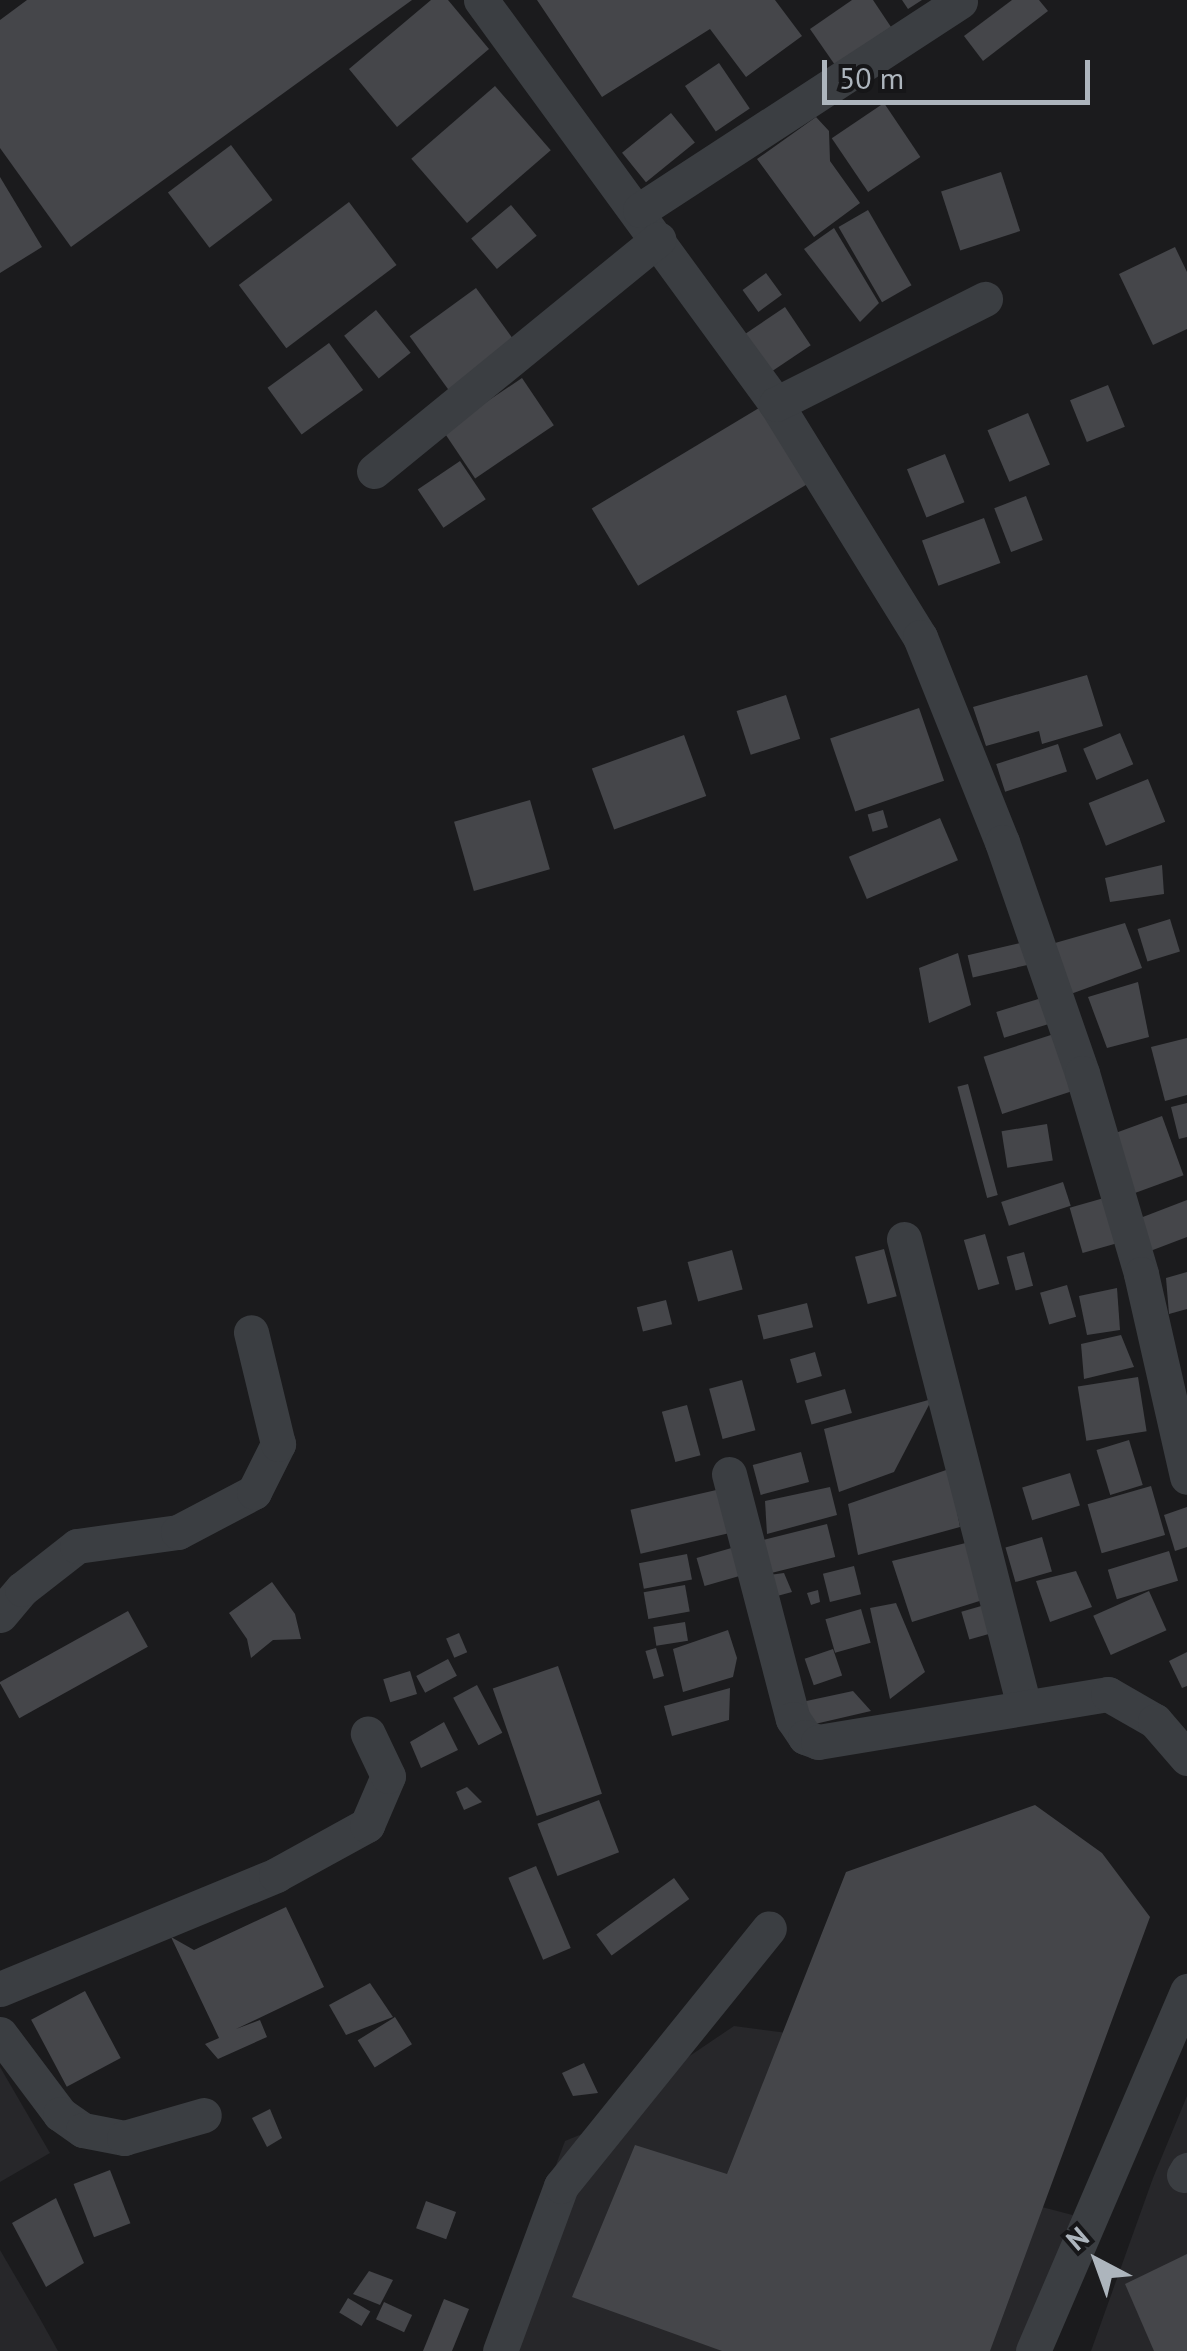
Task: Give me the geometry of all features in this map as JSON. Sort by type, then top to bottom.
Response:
[{"type":"street","points":[[481,0],[649,224],[776,404],[920,637],[1002,842],[1130,1238],[1187,1477]]},
{"type":"street","points":[[374,471],[649,224],[960,1]]},
{"type":"street","points":[[776,404],[985,299]]},
{"type":"street","points":[[904,1239],[1024,1705]]},
{"type":"street","points":[[0,1615],[22,1589],[77,1546],[178,1532],[254,1492],[278,1444],[252,1332]]},
{"type":"street","points":[[729,1474],[793,1719],[805,1737],[818,1742],[1108,1694],[1155,1721],[1187,1758]]},
{"type":"street","points":[[0,1989],[276,1875],[367,1824],[388,1776],[368,1734]]},
{"type":"street","points":[[510,2348],[560,2186],[769,1928]]},
{"type":"street","points":[[1032,2351],[1187,1990]]},
{"type":"street","points":[[0,2034],[60,2114],[83,2130],[124,2138],[204,2115]]},
{"type":"shaded area","points":[[734,2026],[803,2035],[996,2195],[1084,2218],[1035,2351],[486,2351],[565,2141],[643,2109],[657,2078]]},
{"type":"shaded area","points":[[0,2067],[50,2153],[0,2182]]},
{"type":"shaded area","points":[[1187,2096],[1187,2351],[1091,2351],[1153,2178]]},
{"type":"shaded area","points":[[0,2250],[39,2317],[58,2351],[0,2351]]},
{"type":"building","points":[[27,0],[412,0],[71,247],[0,148],[0,20]]},
{"type":"building","points":[[431,0],[448,0],[489,49],[397,127],[349,69]]},
{"type":"building","points":[[537,0],[775,0],[802,36],[746,77],[710,29],[602,97]]},
{"type":"building","points":[[852,0],[873,0],[891,27],[835,65],[810,29]]},
{"type":"building","points":[[902,0],[922,0],[908,9]]},
{"type":"building","points":[[1012,0],[1039,0],[1048,11],[983,61],[964,36]]},
{"type":"building","points":[[719,63],[750,109],[716,132],[685,86]]},
{"type":"building","points":[[495,86],[551,150],[467,223],[411,159]]},
{"type":"building","points":[[884,103],[920,157],[868,192],[832,138]]},
{"type":"building","points":[[671,113],[695,143],[646,182],[622,153]]},
{"type":"building","points":[[816,117],[829,131],[830,161],[860,203],[814,237],[757,159]]},
{"type":"building","points":[[231,145],[273,200],[209,248],[168,193]]},
{"type":"building","points":[[1001,172],[1020,231],[960,250],[941,191]]},
{"type":"building","points":[[0,177],[42,247],[0,273]]},
{"type":"building","points":[[349,202],[397,265],[286,348],[239,285]]},
{"type":"building","points":[[511,205],[537,236],[497,269],[471,238]]},
{"type":"building","points":[[868,210],[912,285],[882,302],[839,227]]},
{"type":"building","points":[[834,228],[879,303],[860,322],[804,249]]},
{"type":"building","points":[[1175,247],[1187,272],[1187,329],[1153,345],[1119,274]]},
{"type":"building","points":[[766,273],[782,295],[758,312],[743,290]]},
{"type":"building","points":[[476,288],[515,342],[449,390],[410,336]]},
{"type":"building","points":[[785,307],[811,345],[767,375],[741,337]]},
{"type":"building","points":[[376,310],[411,353],[379,379],[344,336]]},
{"type":"building","points":[[329,343],[363,390],[302,435],[268,388]]},
{"type":"building","points":[[522,378],[554,425],[475,478],[443,431]]},
{"type":"building","points":[[1108,385],[1125,427],[1087,442],[1070,400]]},
{"type":"building","points":[[764,405],[810,482],[638,586],[592,509]]},
{"type":"building","points":[[1028,413],[1050,465],[1009,482],[987,430]]},
{"type":"building","points":[[945,454],[964,502],[926,518],[907,469]]},
{"type":"building","points":[[460,461],[486,499],[443,528],[418,490]]},
{"type":"building","points":[[1026,496],[1043,540],[1011,552],[994,508]]},
{"type":"building","points":[[984,518],[1000,563],[938,586],[922,541]]},
{"type":"building","points":[[1087,675],[1103,726],[1042,744],[1039,731],[986,746],[973,707]]},
{"type":"building","points":[[786,695],[800,739],[751,755],[737,711]]},
{"type":"building","points":[[919,708],[944,781],[855,811],[830,739]]},
{"type":"building","points":[[1120,733],[1133,764],[1096,780],[1083,749]]},
{"type":"building","points":[[684,735],[706,796],[614,830],[592,769]]},
{"type":"building","points":[[1058,744],[1067,772],[1005,792],[996,764]]},
{"type":"building","points":[[1148,779],[1165,822],[1106,846],[1089,803]]},
{"type":"building","points":[[530,800],[550,869],[474,891],[454,822]]},
{"type":"building","points":[[883,810],[888,827],[873,832],[868,814]]},
{"type":"building","points":[[940,818],[958,860],[867,899],[849,857]]},
{"type":"building","points":[[1162,865],[1164,894],[1110,902],[1105,878]]},
{"type":"building","points":[[1170,919],[1180,952],[1147,961],[1137,929]]},
{"type":"building","points":[[1125,923],[1142,968],[1068,995],[1055,943]]},
{"type":"building","points":[[1029,941],[1034,963],[973,978],[968,955]]},
{"type":"building","points":[[958,953],[971,1005],[929,1023],[919,968]]},
{"type":"building","points":[[1138,982],[1149,1037],[1107,1048],[1088,997]]},
{"type":"building","points":[[1045,997],[1053,1023],[1004,1038],[996,1012]]},
{"type":"building","points":[[1054,1034],[1073,1091],[1002,1114],[984,1057]]},
{"type":"building","points":[[1187,1038],[1187,1095],[1165,1101],[1151,1047]]},
{"type":"building","points":[[968,1084],[998,1195],[987,1198],[957,1087]]},
{"type":"building","points":[[1187,1103],[1187,1137],[1179,1139],[1171,1107]]},
{"type":"building","points":[[1162,1116],[1184,1175],[1128,1195],[1107,1136]]},
{"type":"building","points":[[1047,1124],[1053,1161],[1007,1168],[1002,1131]]},
{"type":"building","points":[[1063,1182],[1071,1206],[1009,1226],[1001,1202]]},
{"type":"building","points":[[1111,1196],[1124,1241],[1083,1253],[1070,1208]]},
{"type":"building","points":[[1187,1200],[1187,1237],[1145,1253],[1135,1220]]},
{"type":"building","points":[[985,1234],[999,1284],[978,1290],[964,1240]]},
{"type":"building","points":[[884,1249],[897,1296],[868,1304],[855,1257]]},
{"type":"building","points":[[732,1250],[743,1290],[698,1302],[688,1262]]},
{"type":"building","points":[[1024,1252],[1033,1286],[1016,1290],[1007,1257]]},
{"type":"building","points":[[1187,1272],[1187,1309],[1169,1314],[1166,1278]]},
{"type":"building","points":[[1067,1285],[1076,1317],[1049,1324],[1040,1293]]},
{"type":"building","points":[[1117,1288],[1120,1330],[1087,1335],[1079,1296]]},
{"type":"building","points":[[666,1300],[672,1324],[643,1332],[637,1307]]},
{"type":"building","points":[[807,1303],[813,1327],[764,1340],[758,1315]]},
{"type":"building","points":[[1121,1335],[1134,1367],[1084,1379],[1081,1344]]},
{"type":"building","points":[[815,1352],[822,1376],[797,1383],[790,1359]]},
{"type":"building","points":[[1138,1377],[1147,1431],[1086,1441],[1078,1387]]},
{"type":"building","points":[[742,1380],[755,1430],[723,1439],[709,1389]]},
{"type":"building","points":[[845,1389],[852,1413],[812,1425],[805,1401]]},
{"type":"building","points":[[932,1399],[894,1472],[839,1492],[824,1429]]},
{"type":"building","points":[[687,1405],[700,1455],[675,1462],[662,1412]]},
{"type":"building","points":[[1129,1440],[1143,1485],[1110,1495],[1096,1450]]},
{"type":"building","points":[[801,1452],[809,1482],[761,1495],[753,1465]]},
{"type":"building","points":[[949,1469],[960,1527],[858,1555],[848,1504]]},
{"type":"building","points":[[1070,1473],[1080,1506],[1032,1520],[1022,1488]]},
{"type":"building","points":[[1151,1486],[1165,1535],[1102,1553],[1088,1504]]},
{"type":"building","points":[[830,1487],[837,1515],[767,1534],[765,1501]]},
{"type":"building","points":[[725,1488],[735,1532],[641,1554],[630,1510]]},
{"type":"building","points":[[1187,1507],[1187,1547],[1175,1551],[1164,1515]]},
{"type":"building","points":[[827,1524],[835,1557],[768,1574],[760,1541]]},
{"type":"building","points":[[1042,1537],[1052,1572],[1015,1582],[1005,1547]]},
{"type":"building","points":[[978,1540],[986,1599],[912,1622],[892,1561]]},
{"type":"building","points":[[735,1547],[743,1575],[705,1586],[697,1558]]},
{"type":"building","points":[[1169,1551],[1178,1581],[1117,1599],[1108,1570]]},
{"type":"building","points":[[687,1554],[692,1580],[644,1589],[639,1563]]},
{"type":"building","points":[[854,1566],[861,1594],[830,1602],[823,1574]]},
{"type":"building","points":[[1076,1571],[1092,1607],[1050,1622],[1036,1581]]},
{"type":"building","points":[[784,1573],[792,1592],[766,1599],[769,1575]]},
{"type":"building","points":[[272,1582],[295,1614],[301,1639],[273,1640],[251,1658],[247,1639],[229,1613]]},
{"type":"building","points":[[685,1585],[690,1612],[648,1619],[644,1592]]},
{"type":"building","points":[[818,1590],[820,1602],[811,1605],[807,1593]]},
{"type":"building","points":[[1149,1591],[1166,1630],[1111,1655],[1093,1616]]},
{"type":"building","points":[[995,1602],[1003,1630],[969,1640],[961,1612]]},
{"type":"building","points":[[896,1603],[925,1672],[890,1699],[870,1608]]},
{"type":"building","points":[[861,1609],[871,1643],[835,1653],[825,1619]]},
{"type":"building","points":[[128,1611],[148,1647],[19,1718],[0,1682]]},
{"type":"building","points":[[685,1622],[688,1641],[656,1646],[653,1627]]},
{"type":"building","points":[[728,1630],[737,1658],[733,1677],[683,1692],[673,1649]]},
{"type":"building","points":[[459,1633],[467,1652],[454,1658],[446,1638]]},
{"type":"building","points":[[656,1648],[664,1676],[653,1679],[645,1651]]},
{"type":"building","points":[[833,1649],[842,1675],[814,1685],[805,1659]]},
{"type":"building","points":[[1187,1652],[1187,1686],[1182,1688],[1169,1661]]},
{"type":"building","points":[[448,1659],[457,1676],[425,1693],[416,1676]]},
{"type":"building","points":[[558,1666],[602,1794],[537,1816],[493,1688]]},
{"type":"building","points":[[410,1671],[417,1694],[390,1702],[383,1679]]},
{"type":"building","points":[[477,1685],[502,1733],[479,1745],[453,1698]]},
{"type":"building","points":[[730,1688],[729,1720],[672,1736],[664,1706]]},
{"type":"building","points":[[853,1691],[871,1711],[802,1727],[797,1703]]},
{"type":"building","points":[[444,1722],[458,1750],[421,1768],[410,1742]]},
{"type":"building","points":[[467,1787],[482,1802],[464,1810],[456,1792]]},
{"type":"building","points":[[599,1800],[619,1852],[557,1876],[537,1824]]},
{"type":"building","points":[[1035,1805],[1102,1853],[1150,1917],[990,2351],[722,2351],[572,2297],[635,2145],[727,2174],[846,1872]]},
{"type":"building","points":[[536,1866],[571,1948],[543,1960],[508,1878]]},
{"type":"building","points":[[674,1878],[689,1899],[612,1955],[596,1934]]},
{"type":"building","points":[[286,1907],[324,1987],[236,2029],[260,2020],[267,2037],[218,2059],[205,2044],[219,2038],[171,1937],[194,1950]]},
{"type":"building","points":[[370,1983],[393,2017],[346,2035],[329,2005]]},
{"type":"building","points":[[85,1991],[121,2058],[67,2087],[31,2020]]},
{"type":"building","points":[[395,2017],[412,2044],[375,2067],[358,2040]]},
{"type":"building","points":[[584,2063],[598,2093],[573,2096],[562,2073]]},
{"type":"building","points":[[270,2109],[282,2138],[267,2147],[252,2118]]},
{"type":"building","points":[[110,2170],[130,2223],[94,2237],[74,2184]]},
{"type":"building","points":[[56,2198],[84,2263],[46,2287],[12,2223]]},
{"type":"building","points":[[426,2201],[456,2212],[446,2239],[416,2228]]},
{"type":"building","points":[[1187,2254],[1187,2351],[1154,2351],[1125,2284]]},
{"type":"building","points":[[369,2271],[393,2280],[380,2305],[353,2294]]},
{"type":"building","points":[[348,2298],[370,2311],[362,2326],[339,2313]]},
{"type":"building","points":[[444,2299],[469,2309],[452,2351],[423,2351]]},
{"type":"building","points":[[384,2302],[412,2315],[404,2332],[376,2319]]}]
